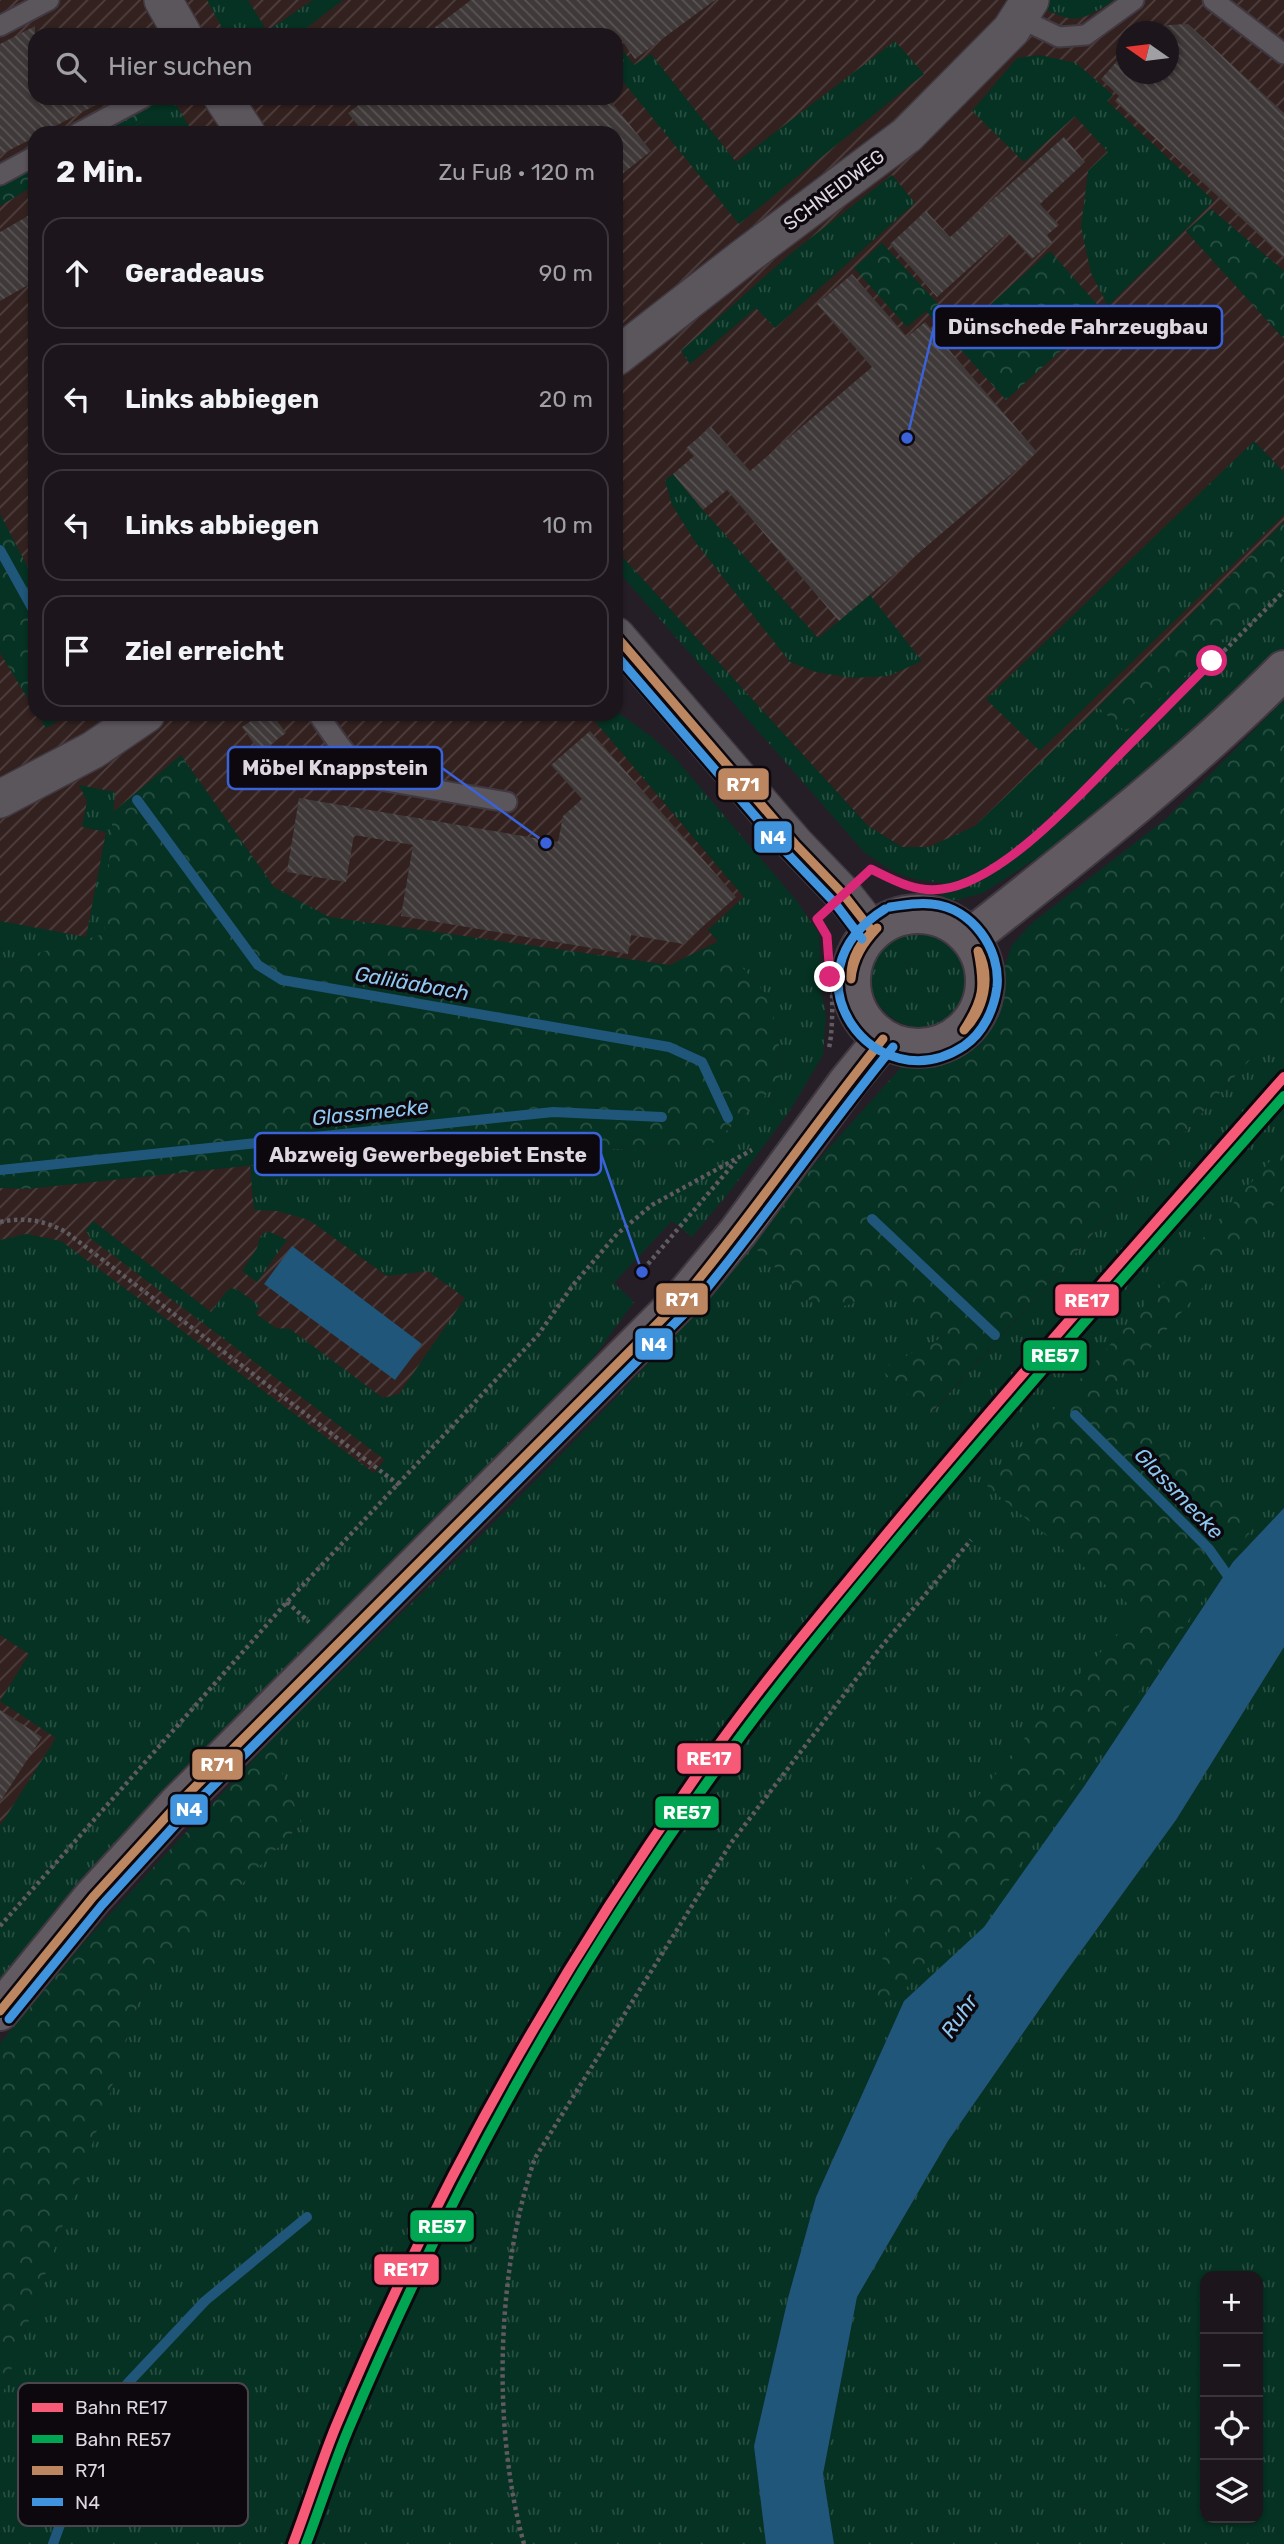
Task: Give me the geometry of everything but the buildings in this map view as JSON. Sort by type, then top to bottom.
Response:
[{"type":"main road","points":[[971,938],[1145,797],[1216,735],[1284,670]]},
{"type":"main road","points":[[912,913],[934,915],[954,924],[971,938],[981,956],[985,975],[984,996],[966,1029],[951,1040],[921,1049],[895,1045],[883,1039],[864,1022],[853,1000],[850,975],[857,951],[872,931],[891,919],[912,913]]},
{"type":"main road","points":[[0,2011],[93,1897],[177,1805],[685,1296],[738,1232],[848,1082],[883,1039]]},
{"type":"street","points":[[163,0],[179,28]]},
{"type":"street","name":"SCHNEIDWEG","points":[[623,352],[907,135],[1012,30],[1024,9]]},
{"type":"street","points":[[228,105],[241,126]]},
{"type":"street","points":[[623,644],[795,844],[843,894],[872,931]]},
{"type":"street","points":[[0,799],[93,750],[136,721]]},
{"type":"lane","points":[[0,26],[49,0]]},
{"type":"lane","points":[[1024,9],[1059,37],[1086,34],[1134,0]]},
{"type":"lane","points":[[1213,0],[1284,54]]},
{"type":"lane","points":[[91,126],[130,105]]},
{"type":"lane","points":[[0,175],[28,160]]},
{"type":"lane","points":[[323,721],[352,763],[380,780],[507,802]]},
{"type":"path","points":[[828,1052],[832,1034],[827,936],[817,919],[871,869],[915,888],[942,889],[961,884],[993,868],[1051,821],[1284,591]]},
{"type":"path","points":[[0,1926],[287,1601],[538,1335],[573,1285],[617,1234],[652,1205],[758,1146]]},
{"type":"path","points":[[648,1264],[738,1159]]},
{"type":"path","points":[[0,1222],[37,1219],[66,1232],[398,1485]]},
{"type":"path","points":[[524,2544],[509,2471],[503,2403],[509,2276],[525,2187],[535,2158],[731,1843],[876,1653],[971,1540]]},
{"type":"shaded area","points":[[0,0],[1284,0],[1284,271],[1211,209],[1186,231],[1284,339],[1284,522],[975,826],[929,847],[902,847],[868,826],[623,558],[623,126],[28,126],[28,721],[595,721],[744,897],[708,930],[770,999],[385,1460],[0,1904]]},
{"type":"green space","points":[[207,0],[248,0],[265,28],[222,28]]},
{"type":"green space","points":[[313,0],[343,0],[306,28],[271,28]]},
{"type":"green space","points":[[1045,0],[1114,0],[1086,16],[1071,18],[1041,7]]},
{"type":"green space","points":[[895,41],[924,74],[739,224],[623,82],[623,50],[634,65],[651,54],[736,162]]},
{"type":"green space","points":[[1040,55],[1076,63],[1113,95],[1107,101],[1214,201],[1108,306],[1091,273],[1081,227],[1088,171],[1108,152],[1075,116],[1024,162],[972,111],[1017,58]]},
{"type":"green space","points":[[149,105],[161,105],[164,109],[135,126],[110,126]]},
{"type":"green space","points":[[161,105],[177,106],[189,126],[135,126],[164,109]]},
{"type":"green space","points":[[28,171],[28,189],[0,206],[0,187]]},
{"type":"green space","points":[[892,175],[915,203],[775,328],[756,308],[690,364],[681,351],[790,254]]},
{"type":"green space","points":[[1211,209],[1284,271],[1284,339],[1186,231]]},
{"type":"green space","points":[[882,243],[962,330],[1050,251],[1104,312],[1006,400],[926,311],[907,327],[854,268]]},
{"type":"green space","points":[[1254,441],[1284,472],[1284,515],[1040,751],[986,699]]},
{"type":"green space","points":[[673,474],[818,638],[870,595],[922,661],[889,676],[852,678],[816,672],[790,662],[696,543],[672,505],[665,480]]},
{"type":"green space","points":[[0,514],[28,568],[28,699],[0,653]]},
{"type":"green space","points":[[1284,522],[1284,580],[1126,732],[1098,707]]},
{"type":"green space","points":[[623,558],[868,826],[902,847],[929,847],[975,826],[1098,707],[1126,732],[1284,580],[1284,648],[1125,796],[1034,860],[983,893],[957,900],[941,900],[941,882],[919,880],[900,874],[864,852],[623,577]]},
{"type":"green space","points":[[1284,700],[1284,1022],[929,1415],[881,1369],[945,1336],[900,1290],[822,1312],[753,1246],[805,1175],[905,1063],[931,1062],[956,1056],[979,1046],[994,1014],[1001,977],[1012,945],[1032,923],[1167,818]]},
{"type":"green space","points":[[623,716],[652,737],[676,759],[796,900],[819,934],[821,990],[826,1015],[823,1055],[791,1109],[732,1189],[692,1237],[672,1221],[614,1283],[634,1302],[580,1376],[0,1986],[0,1826],[56,1738],[0,1701],[29,1654],[0,1635],[0,1240],[26,1234],[61,1241],[374,1473],[385,1460],[90,1238],[86,1230],[93,1221],[211,1312],[226,1292],[231,1288],[238,1290],[260,1306],[256,1314],[276,1328],[290,1329],[383,1398],[399,1394],[465,1298],[428,1271],[387,1276],[309,1220],[277,1211],[254,1210],[250,1166],[456,1144],[703,1152],[777,1085],[783,1066],[770,999],[708,930],[744,897],[595,721],[623,721]]},
{"type":"green space","points":[[42,721],[58,721],[46,728]]},
{"type":"green space","points":[[181,755],[274,887],[329,917],[670,965],[719,941],[770,999],[783,1066],[777,1085],[703,1152],[456,1144],[27,1189],[0,1188],[0,964],[104,934],[113,812]]},
{"type":"green space","points":[[79,785],[115,792],[104,935],[0,964],[0,921],[86,937],[106,832],[82,827],[87,801]]},
{"type":"green space","points":[[917,928],[945,943],[967,966],[963,998],[958,1008],[947,1021],[933,1027],[918,1028],[889,1016],[878,1003],[872,988],[872,970],[878,952],[892,940]]},
{"type":"green space","points":[[1284,1022],[1284,1508],[1233,1562],[1085,1785],[984,1928],[904,2001],[816,2197],[788,2298],[754,2446],[766,2544],[0,2544],[0,2401],[107,2102],[145,1982],[302,1823],[279,1766],[280,1731],[581,1434],[753,1246],[822,1312],[900,1290],[945,1336],[882,1369],[930,1415]]},
{"type":"green space","points":[[1284,1145],[1284,1193],[1112,1393],[1251,1530],[982,1919],[898,1995],[875,2000],[893,1902],[1060,1694],[1139,1613],[987,1486]]},
{"type":"green space","points":[[270,1232],[287,1240],[257,1282],[242,1271],[257,1248],[260,1237]]},
{"type":"green space","points":[[1284,1647],[1284,2544],[834,2544],[823,2474],[857,2297],[948,2141],[1176,1820]]},
{"type":"green space","points":[[280,1731],[279,1766],[302,1823],[145,1982],[107,2102],[0,2401],[0,2043],[86,1940]]},
{"type":"water","points":[[292,1246],[422,1344],[395,1380],[264,1284]]},
{"type":"water","name":"Ruhr","points":[[1284,1508],[1284,1647],[1176,1820],[948,2141],[857,2297],[823,2474],[834,2544],[766,2544],[754,2446],[788,2298],[816,2197],[904,2001],[984,1927],[1085,1785],[1233,1562]]},
{"type":"waterway","name":"Galiläabach","points":[[0,550],[28,600]]},
{"type":"waterway","name":"Galiläabach","points":[[137,800],[258,965],[282,980],[669,1047],[702,1062],[728,1118]]},
{"type":"waterway","name":"Glassmecke","points":[[0,1170],[553,1112],[662,1117]]},
{"type":"waterway","name":"Glassmecke","points":[[872,1219],[995,1335]]},
{"type":"waterway","name":"Glassmecke","points":[[1075,1415],[1209,1549],[1233,1583]]},
{"type":"waterway","points":[[128,2383],[205,2301],[307,2217]]},
{"type":"waterway","points":[[53,2544],[60,2526]]},
{"type":"rail line","name":"RE17","points":[[293,2544],[330,2441],[375,2337],[460,2161],[556,1991],[661,1827],[759,1692],[938,1472],[1284,1077]]},
{"type":"rail line","name":"RE57","points":[[306,2544],[343,2442],[388,2339],[473,2164],[568,1994],[674,1830],[770,1698],[895,1543],[1039,1374],[1284,1096]]},
{"type":"transit line","name":"R71","points":[[623,644],[795,844],[843,894],[872,931]]},
{"type":"transit line","name":"N4","points":[[623,663],[786,852],[834,902],[862,939]]},
{"type":"transit line","name":"N4","points":[[885,909],[854,936],[840,966],[840,997],[851,1024],[872,1046],[899,1058],[931,1059],[964,1046],[982,1028],[995,996],[997,973],[989,945],[971,922],[946,907],[921,903],[890,907]]},
{"type":"transit line","name":"R71","points":[[851,979],[852,964],[858,950],[877,928]]},
{"type":"transit line","name":"R71","points":[[851,979],[860,951],[877,928]]},
{"type":"transit line","name":"R71","points":[[964,1030],[976,1010],[981,992],[982,974],[978,951]]},
{"type":"transit line","name":"R71","points":[[964,1030],[977,1013],[984,993],[985,972],[978,951]]},
{"type":"transit line","name":"R71","points":[[0,2011],[93,1897],[177,1805],[685,1296],[883,1039]]},
{"type":"transit line","name":"N4","points":[[9,2019],[102,1905],[186,1813],[694,1304],[893,1047]]},
{"type":"place","name":"Dünschede Fahrzeugbau","points":[[907,438]]},
{"type":"place","name":"Möbel Knappstein","points":[[546,843]]},
{"type":"place","name":"Abzweig Gewerbegebiet Enste","points":[[642,1272]]},
{"type":"route","points":[[830,977],[827,936],[817,919],[871,869],[915,888],[942,889],[972,880],[993,868],[1014,853],[1090,785],[1212,661]]}]
